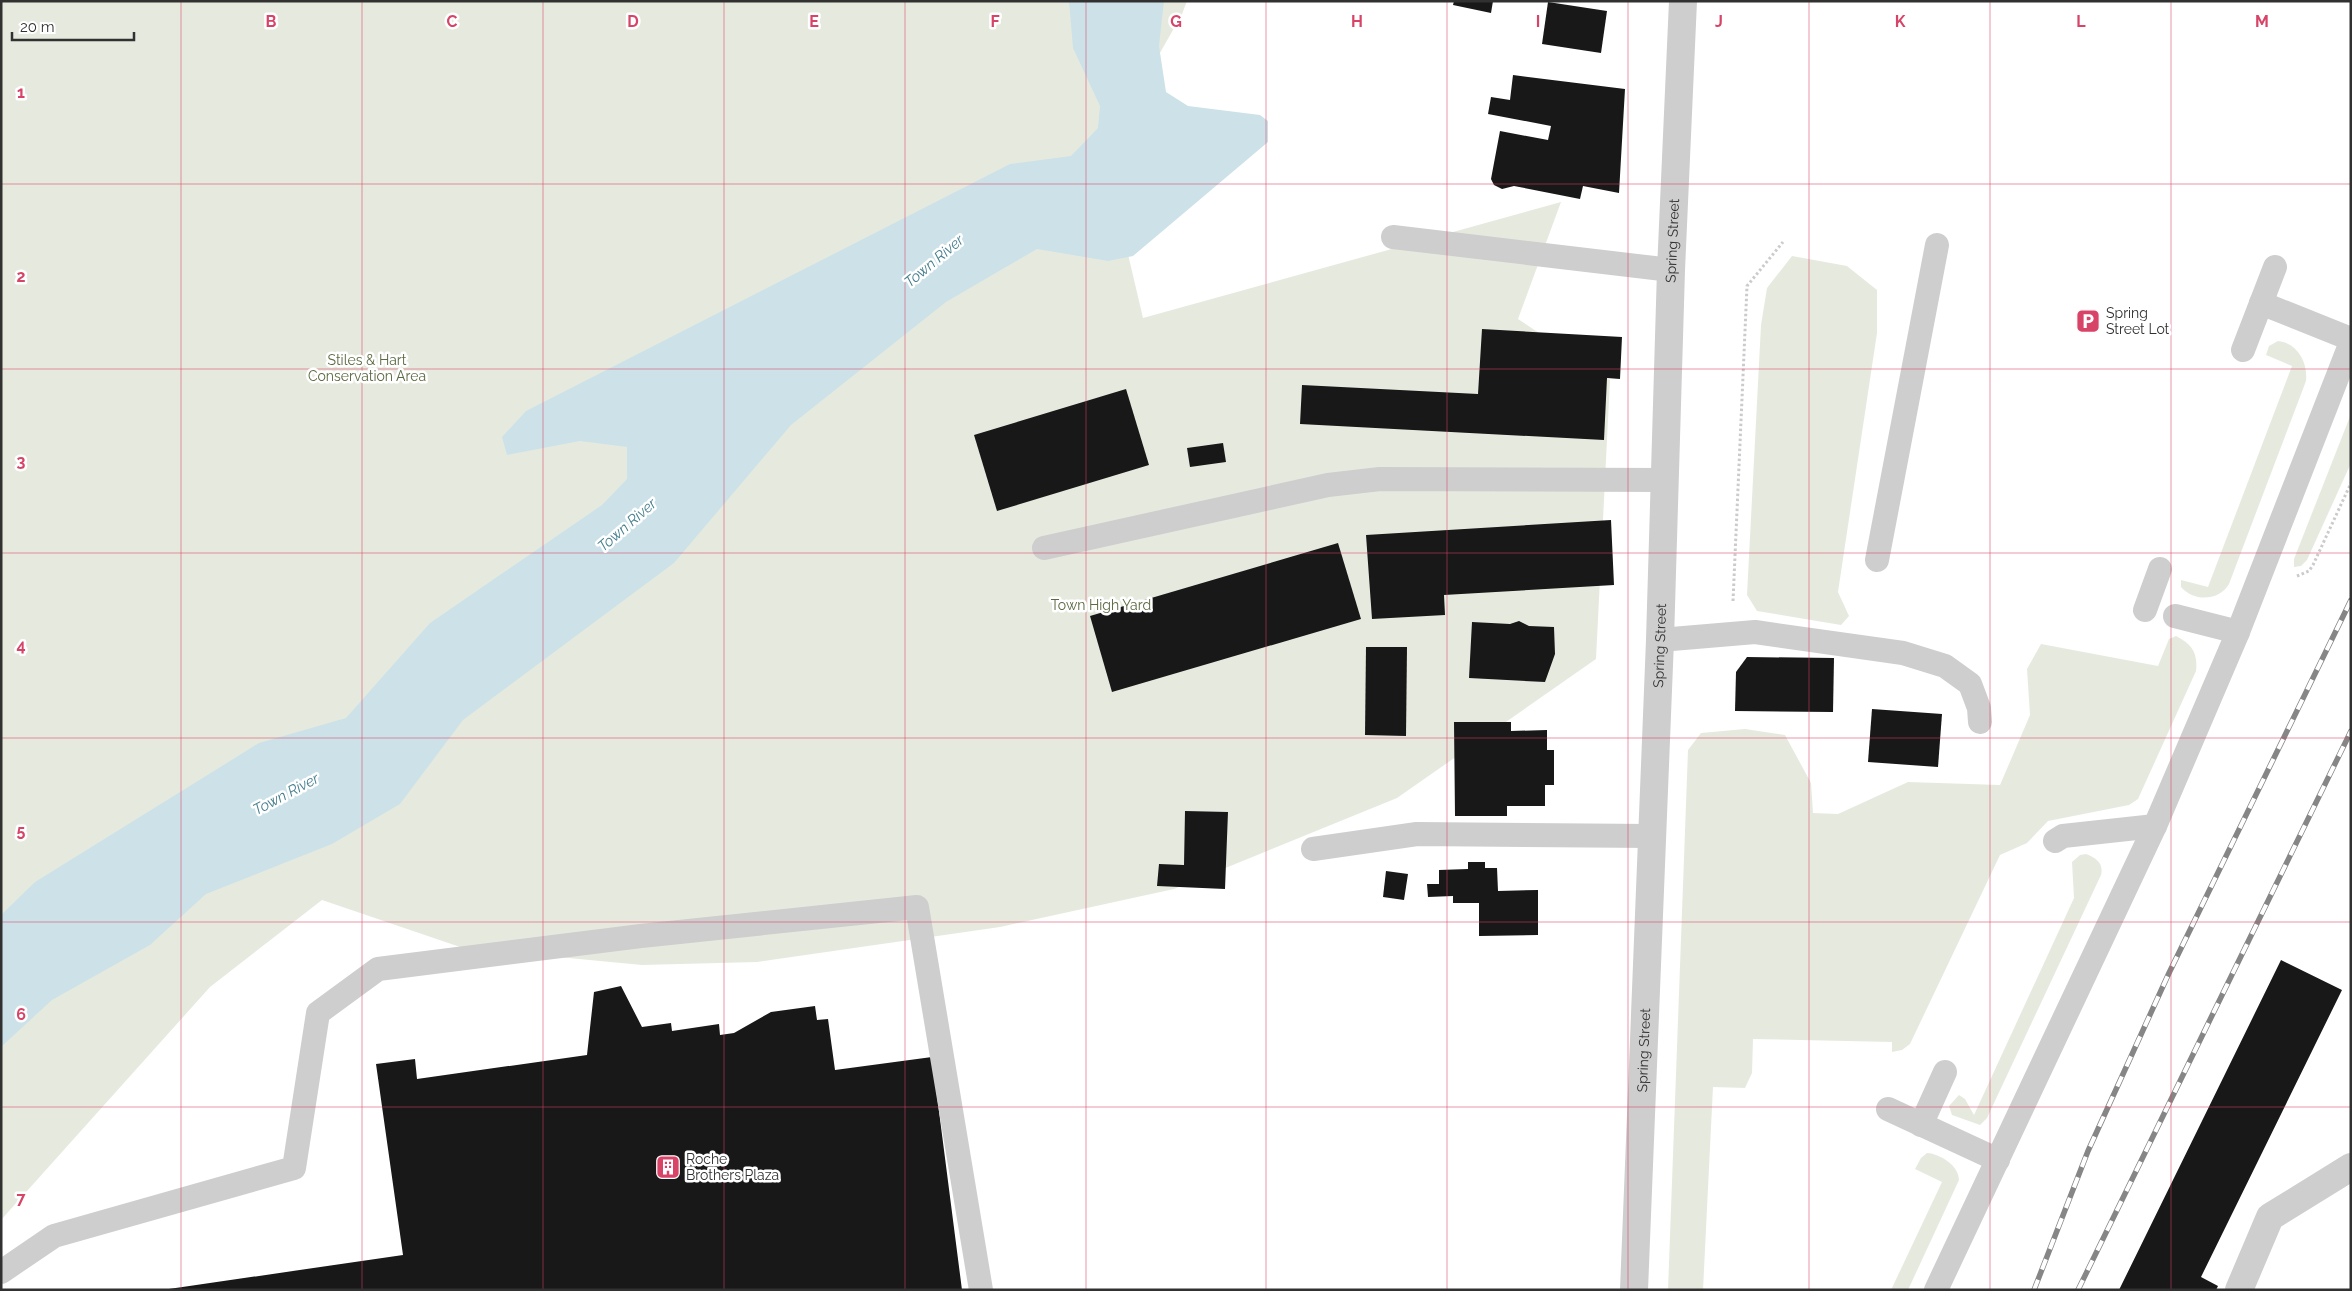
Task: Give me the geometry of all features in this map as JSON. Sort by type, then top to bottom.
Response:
[{"type":"street","name":"Spring Street","points":[[1634,1290],[1660,640],[1671,270],[1683,1]]},
{"type":"street","points":[[2239,1290],[2270,1217],[2351,1167]]},
{"type":"lane","points":[[1393,237],[1671,270]]},
{"type":"lane","points":[[1877,560],[1937,245]]},
{"type":"lane","points":[[2243,350],[2275,267]]},
{"type":"lane","points":[[1936,1290],[2155,826],[2238,632],[2351,341],[2261,303]]},
{"type":"lane","points":[[1044,548],[1328,485],[1380,479],[1665,480]]},
{"type":"lane","points":[[2145,610],[2160,568]]},
{"type":"lane","points":[[2175,616],[2238,632]]},
{"type":"lane","points":[[1660,640],[1755,632],[1902,653],[1945,666],[1970,684],[1979,708],[1980,722]]},
{"type":"lane","points":[[2056,841],[2063,836],[2155,826]]},
{"type":"lane","points":[[1313,849],[1416,834],[1651,836]]},
{"type":"lane","points":[[1,1272],[54,1236],[294,1168],[318,1013],[378,969],[641,936],[917,907],[981,1290]]},
{"type":"lane","points":[[1921,1125],[1945,1072]]},
{"type":"lane","points":[[1888,1109],[1998,1160]]},
{"type":"path","points":[[1732,634],[1747,286],[1783,242]]},
{"type":"path","points":[[2297,576],[2309,571],[2313,565],[2351,483]]},
{"type":"green space","points":[[1,1],[1187,1],[1182,14],[1104,152],[1143,318],[1561,202],[1518,319],[1610,380],[1596,659],[1397,798],[1174,889],[1000,927],[757,962],[642,965],[463,948],[322,900],[210,987],[1,1220]]},
{"type":"green space","points":[[1792,256],[1847,266],[1877,290],[1877,333],[1838,592],[1849,616],[1841,625],[1757,611],[1747,595],[1761,325],[1767,288]]},
{"type":"green space","points":[[2278,341],[2291,346],[2300,355],[2305,367],[2306,381],[2229,584],[2219,594],[2206,598],[2199,597],[2186,592],[2181,587],[2181,580],[2208,587],[2292,366],[2266,355],[2269,346]]},
{"type":"green space","points":[[2351,414],[2351,463],[2307,560],[2301,566],[2294,567],[2294,559]]},
{"type":"green space","points":[[2176,636],[2186,642],[2193,650],[2196,659],[2196,671],[2138,799],[2129,805],[2048,821],[2027,843],[2000,855],[1910,1044],[1902,1050],[1892,1052],[1892,1042],[1753,1039],[1752,1073],[1745,1088],[1713,1087],[1703,1290],[1668,1290],[1688,750],[1701,733],[1745,729],[1785,735],[1811,783],[1813,813],[1838,814],[1908,782],[2000,785],[2030,715],[2027,669],[2041,644],[2158,666],[2169,639]]},
{"type":"green space","points":[[2086,854],[2098,861],[2102,871],[2101,875],[1987,1118],[1980,1125],[1952,1115],[1949,1106],[1959,1095],[1965,1099],[1974,1115],[2074,898],[2072,862],[2080,855]]},
{"type":"green space","points":[[1927,1153],[1943,1158],[1953,1166],[1959,1180],[1908,1290],[1891,1290],[1942,1182],[1915,1169],[1921,1158]]},
{"type":"water","name":"Town River","points":[[1069,1],[1164,1],[1159,46],[1166,92],[1188,106],[1260,115],[1268,121],[1268,142],[1133,256],[1108,261],[1037,249],[946,302],[791,425],[674,563],[463,720],[400,804],[332,844],[206,894],[150,945],[52,1000],[1,1047],[1,915],[35,882],[259,743],[346,718],[430,623],[602,505],[627,479],[627,447],[580,441],[507,455],[502,437],[526,411],[1010,164],[1071,156],[1098,128],[1100,106],[1073,48]]},
{"type":"building","points":[[1454,1],[1493,1],[1491,13],[1453,5]]},
{"type":"building","points":[[1548,2],[1607,11],[1601,53],[1542,44]]},
{"type":"building","points":[[1513,75],[1625,89],[1619,193],[1583,186],[1580,199],[1514,186],[1502,189],[1494,185],[1491,179],[1500,131],[1548,140],[1551,126],[1488,114],[1491,97],[1510,100]]},
{"type":"building","points":[[1482,329],[1622,337],[1620,379],[1607,378],[1604,440],[1300,424],[1302,385],[1478,394]]},
{"type":"building","points":[[1126,389],[1149,465],[997,511],[974,435]]},
{"type":"building","points":[[1223,443],[1226,462],[1190,467],[1187,448]]},
{"type":"building","points":[[1611,520],[1614,585],[1444,595],[1445,615],[1372,619],[1366,535]]},
{"type":"building","points":[[1338,543],[1361,619],[1112,692],[1090,616]]},
{"type":"building","points":[[1519,621],[1529,626],[1554,627],[1555,654],[1545,682],[1469,678],[1472,622],[1510,624]]},
{"type":"building","points":[[1366,647],[1407,647],[1406,736],[1365,735]]},
{"type":"building","points":[[1747,657],[1834,658],[1833,712],[1735,711],[1736,672]]},
{"type":"building","points":[[1872,709],[1942,714],[1938,767],[1868,762]]},
{"type":"building","points":[[1454,722],[1511,722],[1511,731],[1547,730],[1547,750],[1554,750],[1554,785],[1545,785],[1545,806],[1507,806],[1507,816],[1455,816]]},
{"type":"building","points":[[1185,811],[1228,812],[1225,889],[1157,886],[1159,864],[1184,865]]},
{"type":"building","points":[[1468,862],[1485,862],[1485,868],[1497,868],[1498,891],[1538,890],[1538,935],[1479,936],[1479,903],[1453,903],[1453,896],[1428,897],[1427,884],[1439,884],[1439,870],[1468,869]]},
{"type":"building","points":[[1386,871],[1408,874],[1404,900],[1383,897]]},
{"type":"building","points":[[2281,960],[2342,990],[2201,1277],[2218,1286],[2216,1290],[2119,1290]]},
{"type":"building","name":"Roche Brothers Plaza","points":[[621,986],[642,1027],[671,1023],[672,1031],[719,1024],[720,1035],[734,1033],[771,1012],[815,1006],[817,1020],[828,1019],[835,1070],[932,1057],[962,1290],[162,1290],[403,1255],[376,1064],[415,1059],[417,1079],[587,1055],[594,992]]},
{"type":"railway","points":[[2034,1290],[2088,1151],[2169,973],[2351,600]]},
{"type":"railway","points":[[2078,1290],[2351,731]]},
{"type":"place","name":"Spring Street Lot","points":[[2088,321]]},
{"type":"place","name":"Roche Brothers Plaza","points":[[668,1167]]},
{"type":"park label","name":"Stiles & Hart Conservation Area","points":[[367,368]]},
{"type":"park label","name":"Town High Yard","points":[[1101,605]]}]
